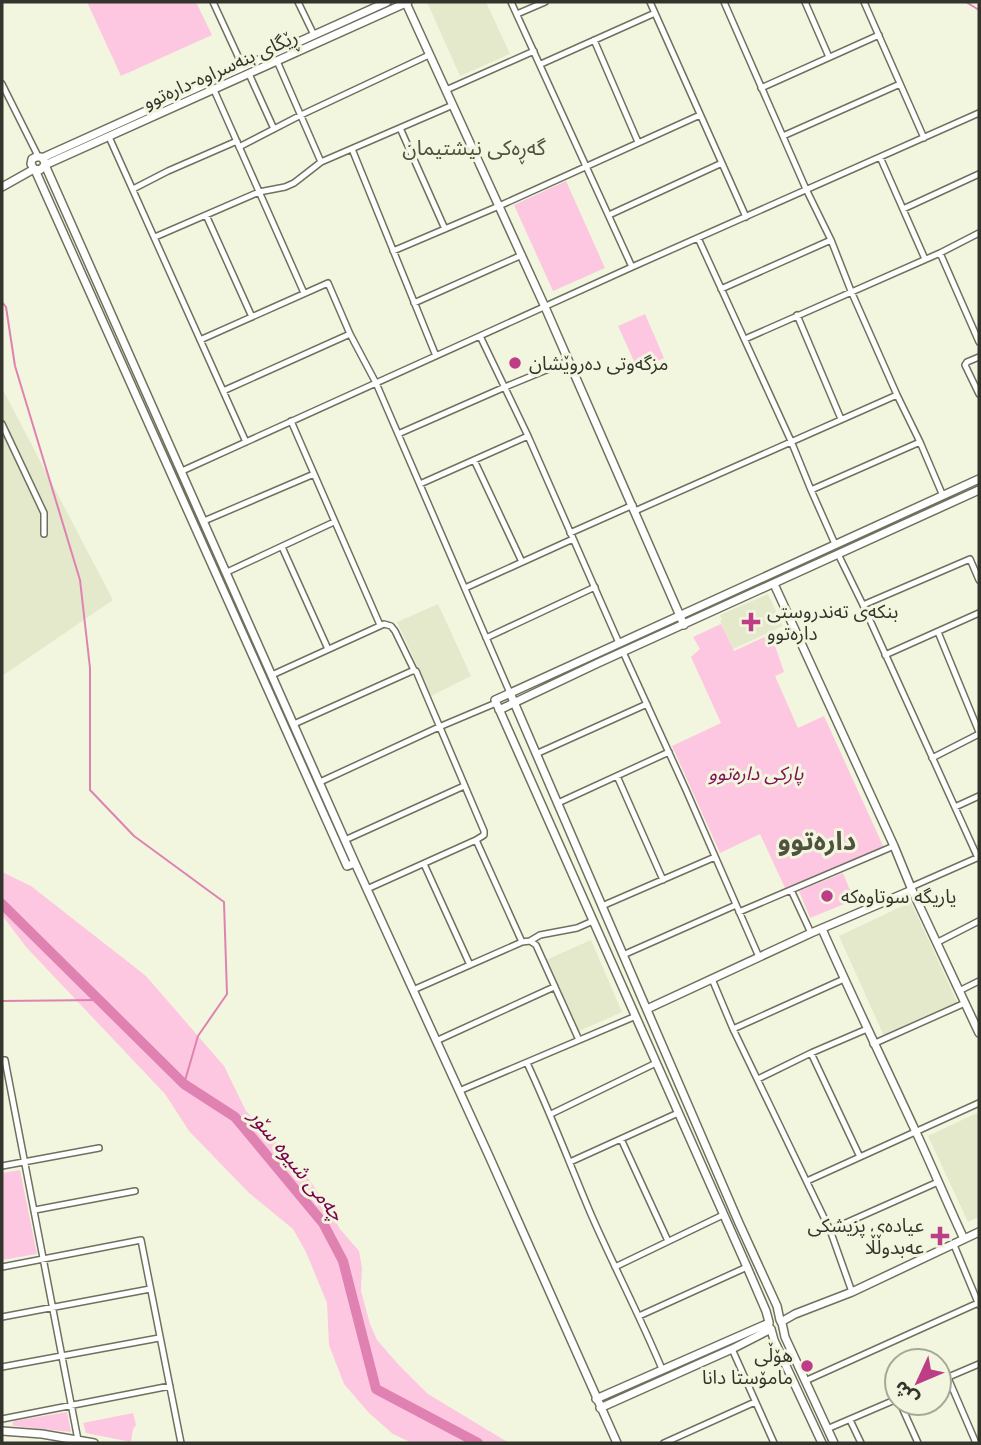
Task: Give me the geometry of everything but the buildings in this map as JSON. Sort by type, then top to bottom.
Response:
[{"type":"street","points":[[213,2],[243,67]]},
{"type":"street","name":"ڕێگای بنەسراوە-دارەتوو","points":[[41,160],[109,137],[214,90],[249,74],[257,66],[314,35],[387,2]]},
{"type":"street","points":[[407,2],[522,255],[684,625]]},
{"type":"street","name":"ڕێگای بنەسراوە-دارەتوو","points":[[41,160],[243,67],[277,61],[407,2]]},
{"type":"street","points":[[511,2],[632,267]]},
{"type":"street","points":[[517,14],[545,2]]},
{"type":"street","points":[[650,2],[746,217]]},
{"type":"street","points":[[724,2],[943,496]]},
{"type":"street","points":[[805,2],[829,57]]},
{"type":"street","points":[[864,2],[923,138]]},
{"type":"street","points":[[300,3],[314,35]]},
{"type":"street","points":[[541,64],[654,13]]},
{"type":"street","points":[[761,88],[879,36]]},
{"type":"street","points":[[594,40],[638,142]]},
{"type":"street","points":[[446,90],[534,51]]},
{"type":"street","points":[[133,189],[274,129],[429,55]]},
{"type":"street","points":[[277,61],[321,162]]},
{"type":"street","points":[[249,74],[274,129]]},
{"type":"street","points":[[2,83],[41,160],[182,471],[355,863],[617,1443]]},
{"type":"street","points":[[783,136],[900,84]]},
{"type":"street","points":[[214,90],[304,293]]},
{"type":"street","points":[[155,237],[259,191],[294,183],[321,162],[453,104]]},
{"type":"street","points":[[182,471],[979,113]]},
{"type":"street","points":[[393,251],[700,115]]},
{"type":"street","points":[[400,128],[445,229]]},
{"type":"street","points":[[109,137],[246,442]]},
{"type":"street","points":[[352,149],[436,355]]},
{"type":"street","points":[[41,160],[34,158],[31,161],[32,166],[347,866],[355,863]]},
{"type":"street","points":[[880,158],[925,259]]},
{"type":"street","points":[[2,187],[35,169],[40,170],[41,160]]},
{"type":"street","points":[[609,215],[722,163]]},
{"type":"street","points":[[903,209],[979,174]]},
{"type":"street","points":[[206,215],[252,317]]},
{"type":"street","points":[[745,339],[940,253],[979,233]]},
{"type":"street","points":[[698,238],[835,544]]},
{"type":"street","points":[[721,289],[831,240]]},
{"type":"street","points":[[940,253],[979,342]]},
{"type":"street","points":[[414,303],[522,255]]},
{"type":"street","points":[[200,340],[328,283],[350,334],[376,383],[777,1306],[785,1337],[834,1443]]},
{"type":"street","points":[[797,315],[841,419]]},
{"type":"street","points":[[223,391],[350,334]]},
{"type":"street","points":[[480,336],[528,436],[619,643]]},
{"type":"street","points":[[979,357],[965,365],[979,394]]},
{"type":"street","points":[[398,434],[568,361]]},
{"type":"street","points":[[465,588],[634,508],[897,395]]},
{"type":"street","points":[[291,421],[380,625]]},
{"type":"street","points":[[2,424],[44,513],[44,534]]},
{"type":"street","points":[[420,484],[528,436]]},
{"type":"street","points":[[811,490],[920,442]]},
{"type":"street","points":[[2,448],[11,443]]},
{"type":"street","points":[[474,460],[522,562]]},
{"type":"street","points":[[204,521],[314,474]]},
{"type":"street","points":[[497,704],[510,693],[979,479]]},
{"type":"street","points":[[320,782],[439,727],[497,704],[514,703],[979,490]]},
{"type":"street","points":[[227,572],[334,522]]},
{"type":"street","points":[[203,548],[213,543]]},
{"type":"street","points":[[282,547],[328,649]]},
{"type":"street","points":[[647,1009],[979,858],[838,554]]},
{"type":"street","points":[[863,605],[970,559],[979,580]]},
{"type":"street","points":[[769,574],[776,576],[774,584],[979,1033]]},
{"type":"street","points":[[486,638],[595,587]]},
{"type":"street","points":[[885,655],[979,613]]},
{"type":"street","points":[[272,675],[387,624],[393,628],[414,670],[484,835],[367,889]]},
{"type":"street","points":[[643,632],[647,641]]},
{"type":"street","points":[[932,758],[979,733],[938,632]]},
{"type":"street","points":[[623,652],[759,957]]},
{"type":"street","points":[[294,724],[414,670]]},
{"type":"street","points":[[497,704],[747,1267],[766,1311],[774,1340],[822,1443]]},
{"type":"street","points":[[536,754],[647,704]]},
{"type":"street","points":[[558,803],[669,752]]},
{"type":"street","points":[[617,776],[663,880]]},
{"type":"street","points":[[345,840],[464,786]]},
{"type":"street","points":[[955,807],[979,796]]},
{"type":"street","points":[[476,840],[522,942]]},
{"type":"street","points":[[623,955],[737,908],[791,890],[894,846]]},
{"type":"street","points":[[589,911],[715,857]]},
{"type":"street","points":[[424,864],[470,965]]},
{"type":"street","points":[[791,890],[811,933]]},
{"type":"street","points":[[413,990],[540,935],[577,928],[593,920]]},
{"type":"street","points":[[938,942],[979,921]]},
{"type":"street","points":[[822,929],[964,1238]]},
{"type":"street","points":[[530,941],[536,945],[579,1040]]},
{"type":"street","points":[[712,979],[733,1029],[830,1230],[852,1292]]},
{"type":"street","points":[[733,1029],[844,979]]},
{"type":"street","points":[[959,990],[979,981]]},
{"type":"street","points":[[436,1041],[554,987]]},
{"type":"street","points":[[873,1044],[965,1003]]},
{"type":"street","points":[[459,1091],[636,1016]]},
{"type":"street","points":[[758,1079],[867,1029]]},
{"type":"street","points":[[811,1053],[860,1157]]},
{"type":"street","points":[[2,1060],[5,1060],[78,1440]]},
{"type":"street","points":[[527,1063],[662,1370]]},
{"type":"street","points":[[551,1114],[656,1063]]},
{"type":"street","points":[[807,1181],[979,1103]]},
{"type":"street","points":[[570,1162],[678,1113]]},
{"type":"street","points":[[621,1139],[668,1241]]},
{"type":"street","points":[[2,1166],[99,1148]]},
{"type":"street","points":[[830,1230],[938,1182]]},
{"type":"street","points":[[35,1210],[135,1191]]},
{"type":"street","points":[[615,1267],[723,1215]]},
{"type":"street","points":[[770,1325],[776,1331],[781,1323],[795,1314],[852,1292],[979,1232]]},
{"type":"street","points":[[2,1267],[141,1240],[180,1443]]},
{"type":"street","points":[[805,1381],[979,1304],[954,1245]]},
{"type":"street","points":[[639,1316],[747,1267]]},
{"type":"street","points":[[2,1317],[150,1289]]},
{"type":"street","points":[[600,1408],[732,1349],[770,1325]]},
{"type":"street","points":[[596,1399],[770,1325]]},
{"type":"street","points":[[2,1367],[159,1338]]},
{"type":"street","points":[[732,1349],[774,1443]]},
{"type":"street","points":[[953,1376],[979,1364]]},
{"type":"street","points":[[2,1419],[170,1386]]},
{"type":"street","points":[[953,1390],[976,1443]]},
{"type":"street","points":[[664,1443],[755,1402]]},
{"type":"street","points":[[827,1429],[883,1407]]},
{"type":"street","points":[[906,1417],[918,1443]]},
{"type":"street","points":[[850,1420],[861,1443]]},
{"type":"street","points":[[2,1431],[42,1434],[94,1443]]},
{"type":"shaded area","points":[[427,2],[486,2],[510,54],[460,76]]},
{"type":"shaded area","points":[[2,388],[113,600],[2,676]]},
{"type":"shaded area","name":"بنکەی تەندروستی دارەتوو","points":[[768,594],[783,626],[733,649],[720,621],[720,615]]},
{"type":"shaded area","points":[[438,604],[471,676],[431,696],[397,622]]},
{"type":"shaded area","points":[[911,902],[958,1004],[884,1036],[839,936]]},
{"type":"shaded area","points":[[591,940],[622,1012],[579,1031],[546,960]]},
{"type":"shaded area","points":[[979,1112],[979,1217],[968,1222],[928,1136]]},
{"type":"green space","points":[[87,2],[196,2],[212,35],[121,76]]},
{"type":"green space","points":[[566,181],[605,268],[553,291],[514,205]]},
{"type":"green space","points":[[645,314],[664,358],[638,370],[618,326]]},
{"type":"green space","name":"پارکی دارەتوو","points":[[721,624],[734,651],[771,634],[784,672],[775,676],[798,728],[824,716],[884,848],[785,888],[760,834],[720,853],[672,746],[721,723],[691,657],[700,649],[693,637]]},
{"type":"green space","points":[[2,872],[31,886],[146,976],[224,1066],[246,1111],[302,1169],[340,1229],[359,1251],[362,1268],[361,1291],[377,1340],[428,1394],[509,1443],[412,1443],[393,1434],[369,1413],[344,1384],[329,1345],[327,1303],[306,1252],[293,1229],[249,1193],[189,1131],[165,1094],[26,947],[2,915]]},
{"type":"green space","name":"یاریگە سوتاوەکە","points":[[843,873],[854,900],[810,918],[799,891]]},
{"type":"green space","points":[[20,1170],[37,1254],[2,1260],[2,1173]]},
{"type":"green space","points":[[67,1412],[71,1432],[12,1424],[14,1421]]},
{"type":"green space","points":[[133,1413],[136,1425],[131,1442],[86,1433],[83,1423]]},
{"type":"waterway","points":[[966,2],[979,10]]},
{"type":"waterway","points":[[2,302],[6,307],[15,366],[80,580],[90,668],[90,790],[134,836],[224,902],[227,994],[198,1036],[184,1084]]},
{"type":"waterway","name":"چەمی شیوە سۆر","points":[[2,904],[184,1084],[235,1117],[323,1223],[343,1261],[376,1389],[478,1443]]},
{"type":"waterway","points":[[2,1001],[99,1000]]},
{"type":"place","name":"مزگەوتی دەروێشان","points":[[515,363]]},
{"type":"place","name":"بنکەی تەندروستی دارەتوو","points":[[751,622]]},
{"type":"place","name":"یاریگە سوتاوەکە","points":[[827,896]]},
{"type":"place","name":"عیادەی پزیشکی عەبدوڵڵا","points":[[940,1236]]},
{"type":"place","name":"هۆڵی مامۆستا دانا","points":[[807,1366]]},
{"type":"district","name":"گەڕەکی نیشتیمان","points":[[474,148]]},
{"type":"district","name":"دارەتوو","points":[[817,841]]}]
